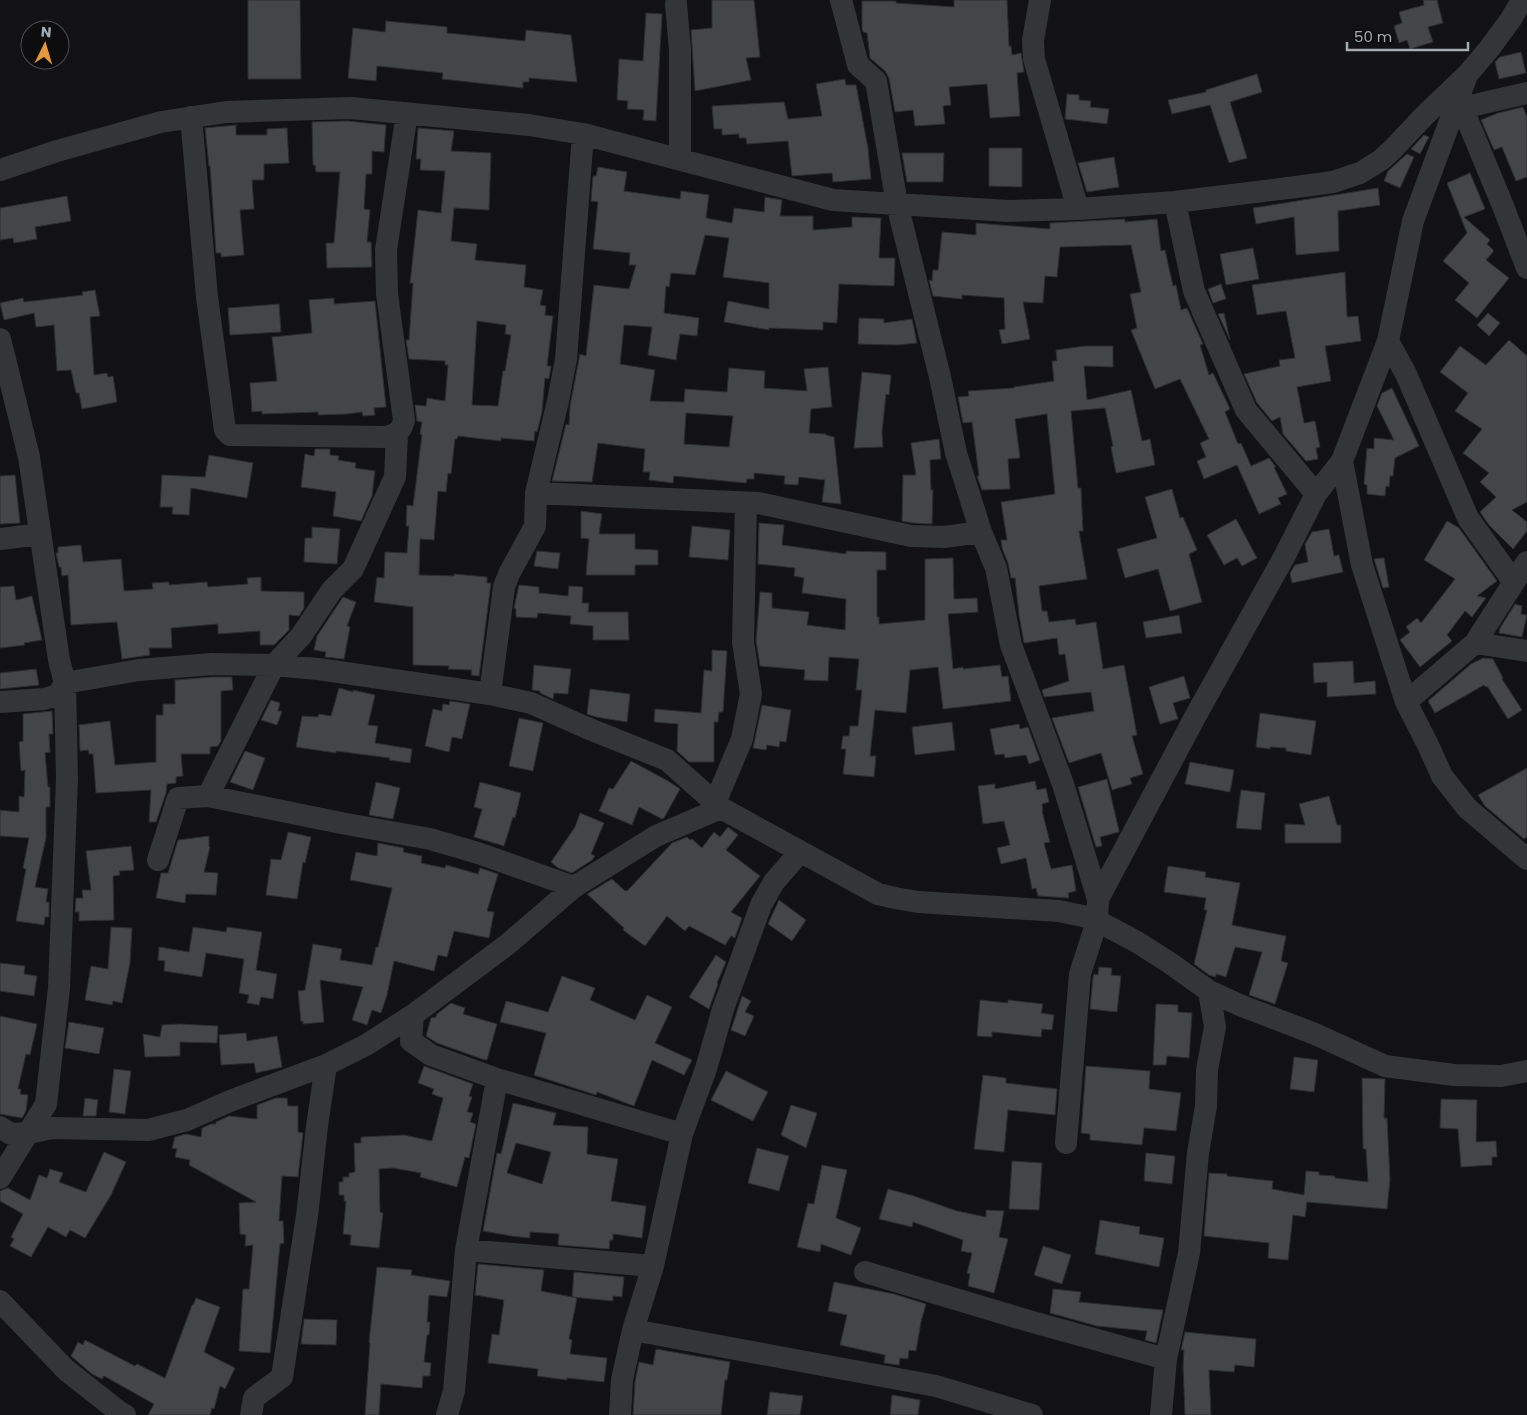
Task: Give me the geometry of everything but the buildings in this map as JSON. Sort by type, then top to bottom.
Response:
[{"type":"street","points":[[841,0],[858,65],[876,81],[897,204],[940,378],[956,453],[981,532],[996,568],[1011,644],[1029,697],[1063,784],[1098,899],[1097,921],[1080,974],[1066,1143]]},
{"type":"street","points":[[1040,0],[1033,40],[1034,59],[1078,209]]},
{"type":"street","points":[[0,170],[130,130],[191,117],[226,112],[351,108],[529,124],[583,134],[833,200],[1008,211],[1078,209],[1175,202],[1332,182],[1360,173],[1381,160],[1391,151],[1467,75],[1511,19],[1522,0]]},
{"type":"street","points":[[676,4],[680,50],[680,159]]},
{"type":"street","points":[[1098,899],[1195,717],[1284,557],[1316,494],[1342,461],[1388,341],[1413,221],[1461,104],[1467,75]]},
{"type":"street","points":[[1461,104],[1527,93]]},
{"type":"street","points":[[1461,104],[1527,268]]},
{"type":"street","points":[[191,117],[207,297],[224,430],[230,435],[386,437],[397,434],[402,429],[404,420],[387,294],[386,250],[407,113]]},
{"type":"street","points":[[490,694],[504,587],[535,526],[536,493],[566,359],[583,134]]},
{"type":"street","points":[[1175,202],[1194,291],[1246,410],[1316,494]]},
{"type":"street","points":[[0,339],[29,457],[59,660],[65,683],[67,778],[59,988],[46,1104],[0,1178]]},
{"type":"street","points":[[1388,341],[1406,374],[1468,518],[1514,581]]},
{"type":"street","points":[[208,796],[274,665],[301,636],[332,590],[353,569],[395,477],[397,434]]},
{"type":"street","points":[[1342,461],[1362,565],[1406,702],[1442,776],[1467,808],[1527,859]]},
{"type":"street","points":[[536,493],[758,503],[911,536],[944,537],[981,532]]},
{"type":"street","points":[[0,1127],[12,1134],[29,1133],[52,1128],[148,1130],[187,1120],[230,1101],[326,1065],[366,1045],[413,1015],[508,944],[574,887],[656,836],[718,805],[742,739],[751,694],[743,642],[746,502]]},
{"type":"street","points":[[0,539],[40,534]]},
{"type":"street","points":[[1406,702],[1475,643],[1527,562]]},
{"type":"street","points":[[1475,643],[1527,651]]},
{"type":"street","points":[[0,702],[44,699],[58,694],[65,683],[139,670],[212,664],[274,665],[318,669],[490,694],[532,703],[587,728],[667,760],[718,805],[872,891],[895,898],[942,904],[1080,914],[1137,942],[1209,991],[1386,1066],[1454,1075],[1501,1076],[1527,1071]]},
{"type":"street","points":[[158,860],[178,798],[208,796],[430,839],[478,853],[574,887]]},
{"type":"street","points":[[620,1415],[622,1380],[633,1330],[654,1266],[682,1134],[706,1070],[723,1010],[761,905],[774,882],[800,852]]},
{"type":"street","points":[[1161,1415],[1166,1359],[1188,1253],[1198,1153],[1206,1106],[1208,1070],[1215,1027],[1209,991]]},
{"type":"street","points":[[1215,1027],[1242,1006]]},
{"type":"street","points":[[413,1015],[411,1042],[431,1055],[497,1079],[682,1134]]},
{"type":"street","points":[[251,1415],[254,1398],[282,1377],[307,1216],[326,1065]]},
{"type":"street","points":[[447,1415],[454,1391],[466,1250],[497,1079]]},
{"type":"street","points":[[466,1250],[654,1266]]},
{"type":"street","points":[[865,1272],[1166,1359]]},
{"type":"street","points":[[0,1301],[66,1370],[125,1415]]},
{"type":"street","points":[[633,1330],[936,1386],[1032,1415]]}]
